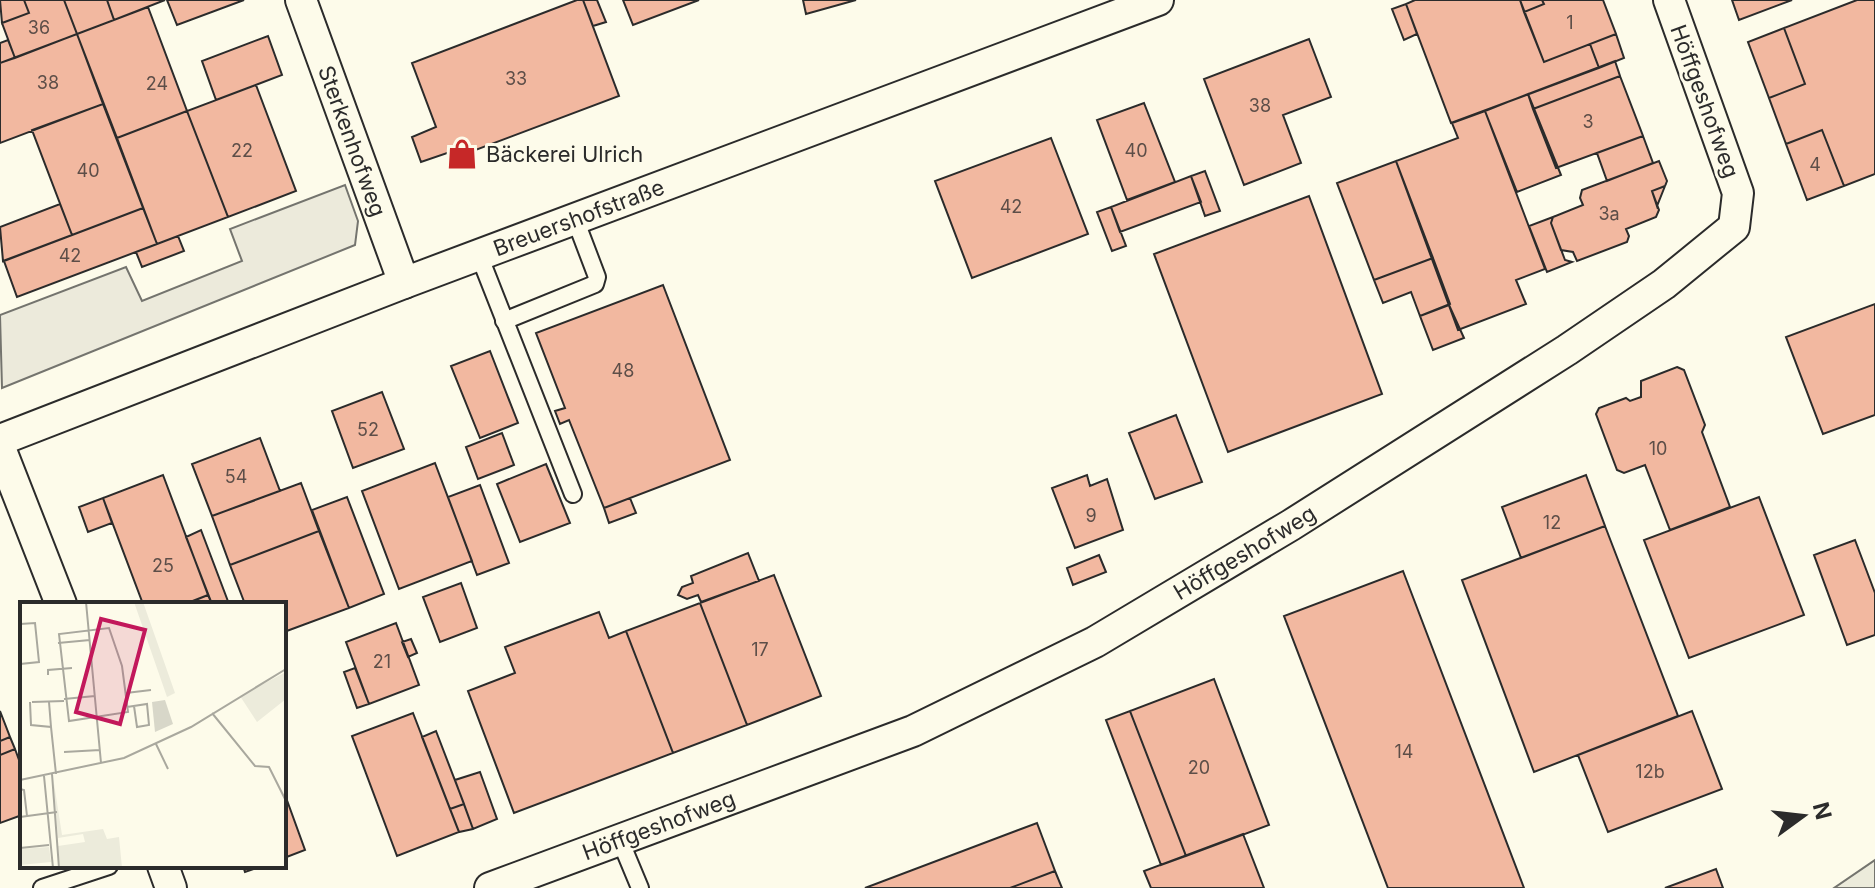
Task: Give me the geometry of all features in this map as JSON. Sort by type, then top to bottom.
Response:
[{"type":"street","name":"Sterkenhofweg","points":[[301,0],[404,283]]},
{"type":"street","name":"Breuershofstraße","points":[[0,440],[404,283],[1158,0]]},
{"type":"street","name":"Höffgeshofweg","points":[[490,888],[913,731],[1095,642],[1291,525],[1567,350],[1699,256],[1734,227],[1738,193],[1669,0]]},
{"type":"street","points":[[0,448],[60,602]]},
{"type":"street","points":[[164,868],[171,888]]},
{"type":"lane","points":[[504,321],[595,284],[597,277],[575,219]]},
{"type":"lane","points":[[479,255],[573,494]]},
{"type":"lane","points":[[620,840],[640,888]]},
{"type":"lane","points":[[42,888],[103,868]]},
{"type":"shaded area","points":[[345,185],[358,221],[355,245],[2,388],[0,315],[126,267],[142,301],[242,261],[230,229]]},
{"type":"shaded area","points":[[1875,860],[1875,888],[1834,888]]},
{"type":"building","points":[[0,0],[24,0],[29,13],[2,23]]},
{"type":"building","points":[[24,0],[64,0],[77,34],[15,58],[2,23],[29,13]]},
{"type":"building","points":[[64,0],[107,0],[114,20],[77,34]]},
{"type":"building","points":[[107,0],[165,0],[114,20]]},
{"type":"building","points":[[167,0],[244,0],[177,25]]},
{"type":"building","points":[[583,0],[619,96],[457,157],[447,153],[421,162],[412,137],[436,127],[412,63]]},
{"type":"building","points":[[583,0],[597,0],[606,22],[593,26]]},
{"type":"building","points":[[623,0],[699,0],[633,25]]},
{"type":"building","points":[[803,0],[856,0],[806,14]]},
{"type":"building","points":[[1415,0],[1520,0],[1544,62],[1590,44],[1599,68],[1451,123],[1406,4]]},
{"type":"building","points":[[1520,0],[1542,0],[1544,4],[1524,12]]},
{"type":"building","points":[[1542,0],[1603,0],[1616,34],[1544,62],[1524,12],[1544,4]]},
{"type":"building","points":[[1732,0],[1792,0],[1739,20]]},
{"type":"building","points":[[1857,0],[1875,0],[1875,174],[1844,186],[1822,130],[1786,144],[1769,98],[1805,84],[1784,28]]},
{"type":"building","points":[[1406,4],[1417,34],[1404,40],[1392,9]]},
{"type":"building","points":[[148,7],[187,111],[117,138],[77,34]]},
{"type":"building","points":[[1784,28],[1805,84],[1769,98],[1748,42]]},
{"type":"building","points":[[77,34],[103,104],[0,143],[0,63]]},
{"type":"building","points":[[1616,34],[1624,58],[1599,68],[1590,44]]},
{"type":"building","points":[[268,36],[282,75],[216,100],[202,61]]},
{"type":"building","points":[[1309,39],[1331,97],[1283,115],[1301,163],[1244,185],[1204,79]]},
{"type":"building","points":[[8,40],[15,58],[0,63],[0,43]]},
{"type":"building","points":[[1615,61],[1620,76],[1533,109],[1528,94]]},
{"type":"building","points":[[1620,76],[1643,136],[1556,168],[1533,109]]},
{"type":"building","points":[[256,85],[296,191],[228,217],[187,111]]},
{"type":"building","points":[[1528,94],[1561,175],[1517,192],[1485,111]]},
{"type":"building","points":[[1144,103],[1175,182],[1127,200],[1097,120]]},
{"type":"building","points":[[103,104],[143,208],[72,235],[32,130]]},
{"type":"building","points":[[187,111],[228,217],[157,244],[117,138]]},
{"type":"building","points":[[1485,111],[1545,269],[1516,280],[1526,304],[1458,330],[1396,161],[1458,138],[1452,123]]},
{"type":"building","points":[[1822,130],[1844,186],[1807,200],[1786,144]]},
{"type":"building","points":[[1643,136],[1653,163],[1607,181],[1597,153]]},
{"type":"building","points":[[1051,138],[1088,234],[972,278],[935,181]]},
{"type":"building","points":[[1396,161],[1433,258],[1374,280],[1337,183]]},
{"type":"building","points":[[1659,161],[1667,181],[1665,186],[1652,191],[1659,210],[1656,217],[1626,229],[1629,236],[1627,242],[1577,261],[1573,252],[1561,250],[1551,223],[1553,217],[1583,205],[1580,198],[1582,190]]},
{"type":"building","points":[[1205,171],[1220,211],[1205,216],[1191,176]]},
{"type":"building","points":[[1191,176],[1201,202],[1120,232],[1111,207]]},
{"type":"building","points":[[1665,186],[1657,206],[1652,191]]},
{"type":"building","points":[[1309,196],[1382,394],[1228,452],[1154,254]]},
{"type":"building","points":[[60,204],[72,235],[3,261],[0,227]]},
{"type":"building","points":[[1111,207],[1126,246],[1112,251],[1097,212]]},
{"type":"building","points":[[143,208],[157,244],[17,297],[4,261]]},
{"type":"building","points":[[1553,217],[1551,223],[1565,260],[1572,262],[1547,272],[1529,226]]},
{"type":"building","points":[[178,236],[184,251],[142,267],[136,252]]},
{"type":"building","points":[[1433,258],[1450,304],[1420,316],[1411,292],[1383,303],[1374,280]]},
{"type":"building","points":[[663,285],[730,460],[604,508],[569,420],[560,424],[555,411],[565,408],[536,333]]},
{"type":"building","points":[[1875,304],[1875,415],[1823,434],[1786,337]]},
{"type":"building","points":[[1449,305],[1464,338],[1433,350],[1420,316]]},
{"type":"building","points":[[490,351],[518,423],[480,438],[451,366]]},
{"type":"building","points":[[1677,367],[1684,370],[1705,425],[1702,432],[1730,507],[1670,530],[1645,465],[1624,473],[1617,470],[1596,414],[1599,408],[1626,398],[1630,401],[1641,397],[1641,381]]},
{"type":"building","points":[[382,392],[404,449],[353,468],[332,411]]},
{"type":"building","points":[[1176,415],[1202,482],[1155,499],[1129,433]]},
{"type":"building","points":[[502,433],[514,465],[478,479],[466,447]]},
{"type":"building","points":[[260,438],[280,491],[212,516],[192,464]]},
{"type":"building","points":[[435,463],[472,561],[399,589],[362,491]]},
{"type":"building","points":[[546,464],[570,523],[520,542],[497,484]]},
{"type":"building","points":[[163,475],[208,595],[190,602],[142,602],[103,498]]},
{"type":"building","points":[[1087,475],[1090,486],[1107,479],[1123,530],[1075,548],[1052,488]]},
{"type":"building","points":[[1586,475],[1605,526],[1521,558],[1502,507]]},
{"type":"building","points":[[301,483],[319,531],[230,565],[212,516]]},
{"type":"building","points":[[480,485],[509,563],[477,575],[448,497]]},
{"type":"building","points":[[347,497],[384,594],[349,608],[312,510]]},
{"type":"building","points":[[1759,497],[1804,615],[1689,658],[1644,540]]},
{"type":"building","points":[[103,498],[112,523],[88,532],[79,507]]},
{"type":"building","points":[[630,498],[636,513],[609,523],[604,508]]},
{"type":"building","points":[[1605,526],[1678,716],[1534,772],[1462,580]]},
{"type":"building","points":[[201,530],[228,602],[211,602],[186,537]]},
{"type":"building","points":[[319,531],[349,608],[286,631],[286,602],[244,602],[230,565]]},
{"type":"building","points":[[1855,540],[1875,593],[1875,635],[1847,645],[1814,555]]},
{"type":"building","points":[[748,553],[759,581],[701,602],[698,595],[687,599],[678,595],[682,587],[693,583],[691,576]]},
{"type":"building","points":[[1099,555],[1106,572],[1073,585],[1067,568]]},
{"type":"building","points":[[1403,571],[1524,888],[1388,888],[1284,616]]},
{"type":"building","points":[[774,575],[821,696],[747,725],[700,603]]},
{"type":"building","points":[[461,583],[477,628],[440,642],[423,597]]},
{"type":"building","points":[[208,595],[211,602],[190,602]]},
{"type":"building","points":[[700,603],[747,725],[673,753],[626,631]]},
{"type":"building","points":[[599,612],[609,638],[626,631],[673,753],[514,813],[468,691],[515,673],[505,647]]},
{"type":"building","points":[[396,623],[419,685],[369,704],[346,642]]},
{"type":"building","points":[[411,639],[417,653],[408,657],[402,642]]},
{"type":"building","points":[[355,668],[369,704],[357,708],[344,672]]},
{"type":"building","points":[[1214,679],[1269,825],[1186,856],[1130,711]]},
{"type":"building","points":[[0,711],[10,737],[0,741]]},
{"type":"building","points":[[1130,711],[1186,856],[1161,865],[1106,720]]},
{"type":"building","points":[[1692,711],[1722,789],[1608,832],[1578,755]]},
{"type":"building","points":[[413,713],[459,832],[397,856],[352,736]]},
{"type":"building","points":[[436,731],[464,804],[450,809],[422,737]]},
{"type":"building","points":[[10,737],[15,749],[0,755],[0,741]]},
{"type":"building","points":[[15,749],[20,763],[20,816],[0,823],[0,755]]},
{"type":"building","points":[[480,772],[497,819],[473,829],[455,780]]},
{"type":"building","points":[[286,798],[305,850],[286,857]]},
{"type":"building","points":[[464,804],[473,829],[459,832],[450,809]]},
{"type":"building","points":[[1037,823],[1055,871],[1010,888],[865,888]]},
{"type":"building","points":[[1243,834],[1264,888],[1151,888],[1144,871]]},
{"type":"building","points":[[1716,869],[1723,888],[1665,888]]},
{"type":"building","points":[[1055,871],[1062,888],[1010,888]]},
{"type":"place","name":"Bäckerei Ulrich","points":[[462,154]]}]
